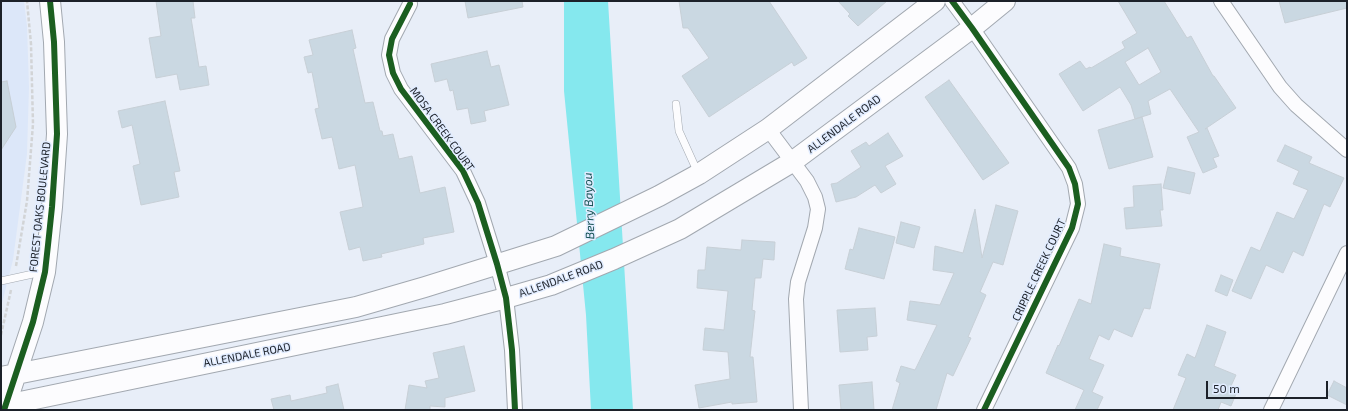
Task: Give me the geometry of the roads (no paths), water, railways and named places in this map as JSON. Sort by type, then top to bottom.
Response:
[{"type":"main road","name":"FOREST OAKS BOULEVARD","points":[[4,407],[8,375],[33,322],[44,272],[52,208],[57,134],[54,42],[50,1]]},
{"type":"main road","name":"ALLENDALE ROAD","points":[[4,407],[445,314],[551,285],[614,259],[680,229],[792,162],[972,28],[1005,1]]},
{"type":"main road","points":[[8,375],[356,307],[556,246],[659,196],[699,174],[768,129],[928,3]]},
{"type":"main road","points":[[356,307],[358,333]]},
{"type":"street","name":"CRIPPLE CREEK COURT","points":[[952,1],[1069,168],[1075,184],[1078,204],[1072,228],[984,410]]},
{"type":"street","points":[[1221,1],[1280,87],[1296,105],[1347,150]]},
{"type":"street","name":"MOSA CREEK COURT","points":[[410,4],[392,39],[389,55],[393,73],[401,89],[463,171],[478,203],[506,298],[512,350],[515,410]]},
{"type":"street","points":[[768,129],[807,181],[815,196],[818,209],[815,228],[798,282],[796,299],[801,410]]},
{"type":"street","points":[[1271,410],[1347,253]]},
{"type":"lane","points":[[676,104],[679,131],[699,174]]},
{"type":"lane","points":[[1,281],[44,272]]},
{"type":"water","name":"Berry Bayou","points":[[564,1],[608,1],[633,410],[591,410],[586,315],[564,91]]}]
